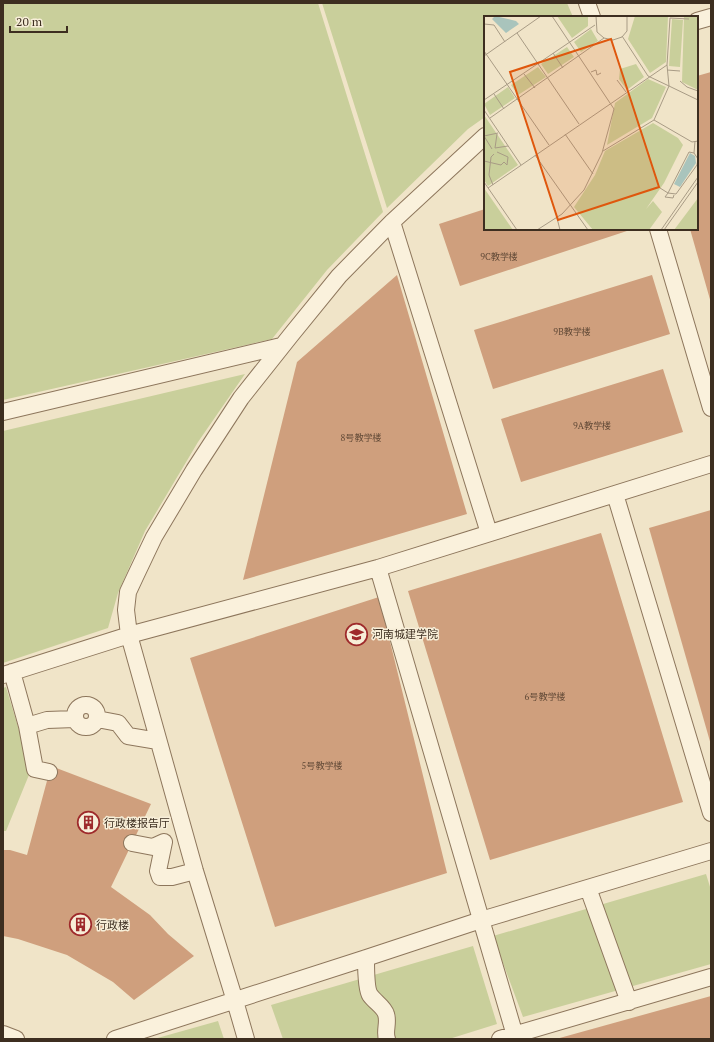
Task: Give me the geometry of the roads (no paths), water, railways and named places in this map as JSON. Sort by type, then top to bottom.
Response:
[{"type":"street","points":[[587,3],[592,16]]},
{"type":"street","points":[[698,21],[711,16]]},
{"type":"street","points":[[246,1039],[195,871],[128,635],[126,610],[128,592],[154,537],[194,470],[241,398],[339,276],[392,222],[484,137]]},
{"type":"street","points":[[392,222],[489,533]]},
{"type":"street","points":[[658,230],[711,408]]},
{"type":"street","points":[[3,412],[282,346]]},
{"type":"street","points":[[49,772],[36,769],[27,726],[7,674],[128,635],[378,568],[711,464]]},
{"type":"street","points":[[616,494],[711,813]]},
{"type":"street","points":[[378,568],[481,920],[510,1038],[711,977]]},
{"type":"street","points":[[27,726],[47,720],[75,719],[80,706],[87,705],[91,706],[96,712],[97,719],[118,723],[128,736],[158,741]]},
{"type":"street","points":[[132,843],[153,847],[185,836]]},
{"type":"street","points":[[164,842],[158,871],[160,877],[172,877],[195,871]]},
{"type":"street","points":[[115,1039],[481,920],[711,850]]},
{"type":"street","points":[[588,888],[629,1002]]},
{"type":"street","points":[[366,958],[367,982],[370,994],[386,1013],[387,1025],[385,1034],[387,1039]]},
{"type":"street","points":[[3,1034],[16,1039]]},
{"type":"place","name":"河南城建学院","points":[[357,634]]},
{"type":"place","name":"行政楼报告厅","points":[[89,823]]},
{"type":"place","name":"行政楼","points":[[81,925]]}]
